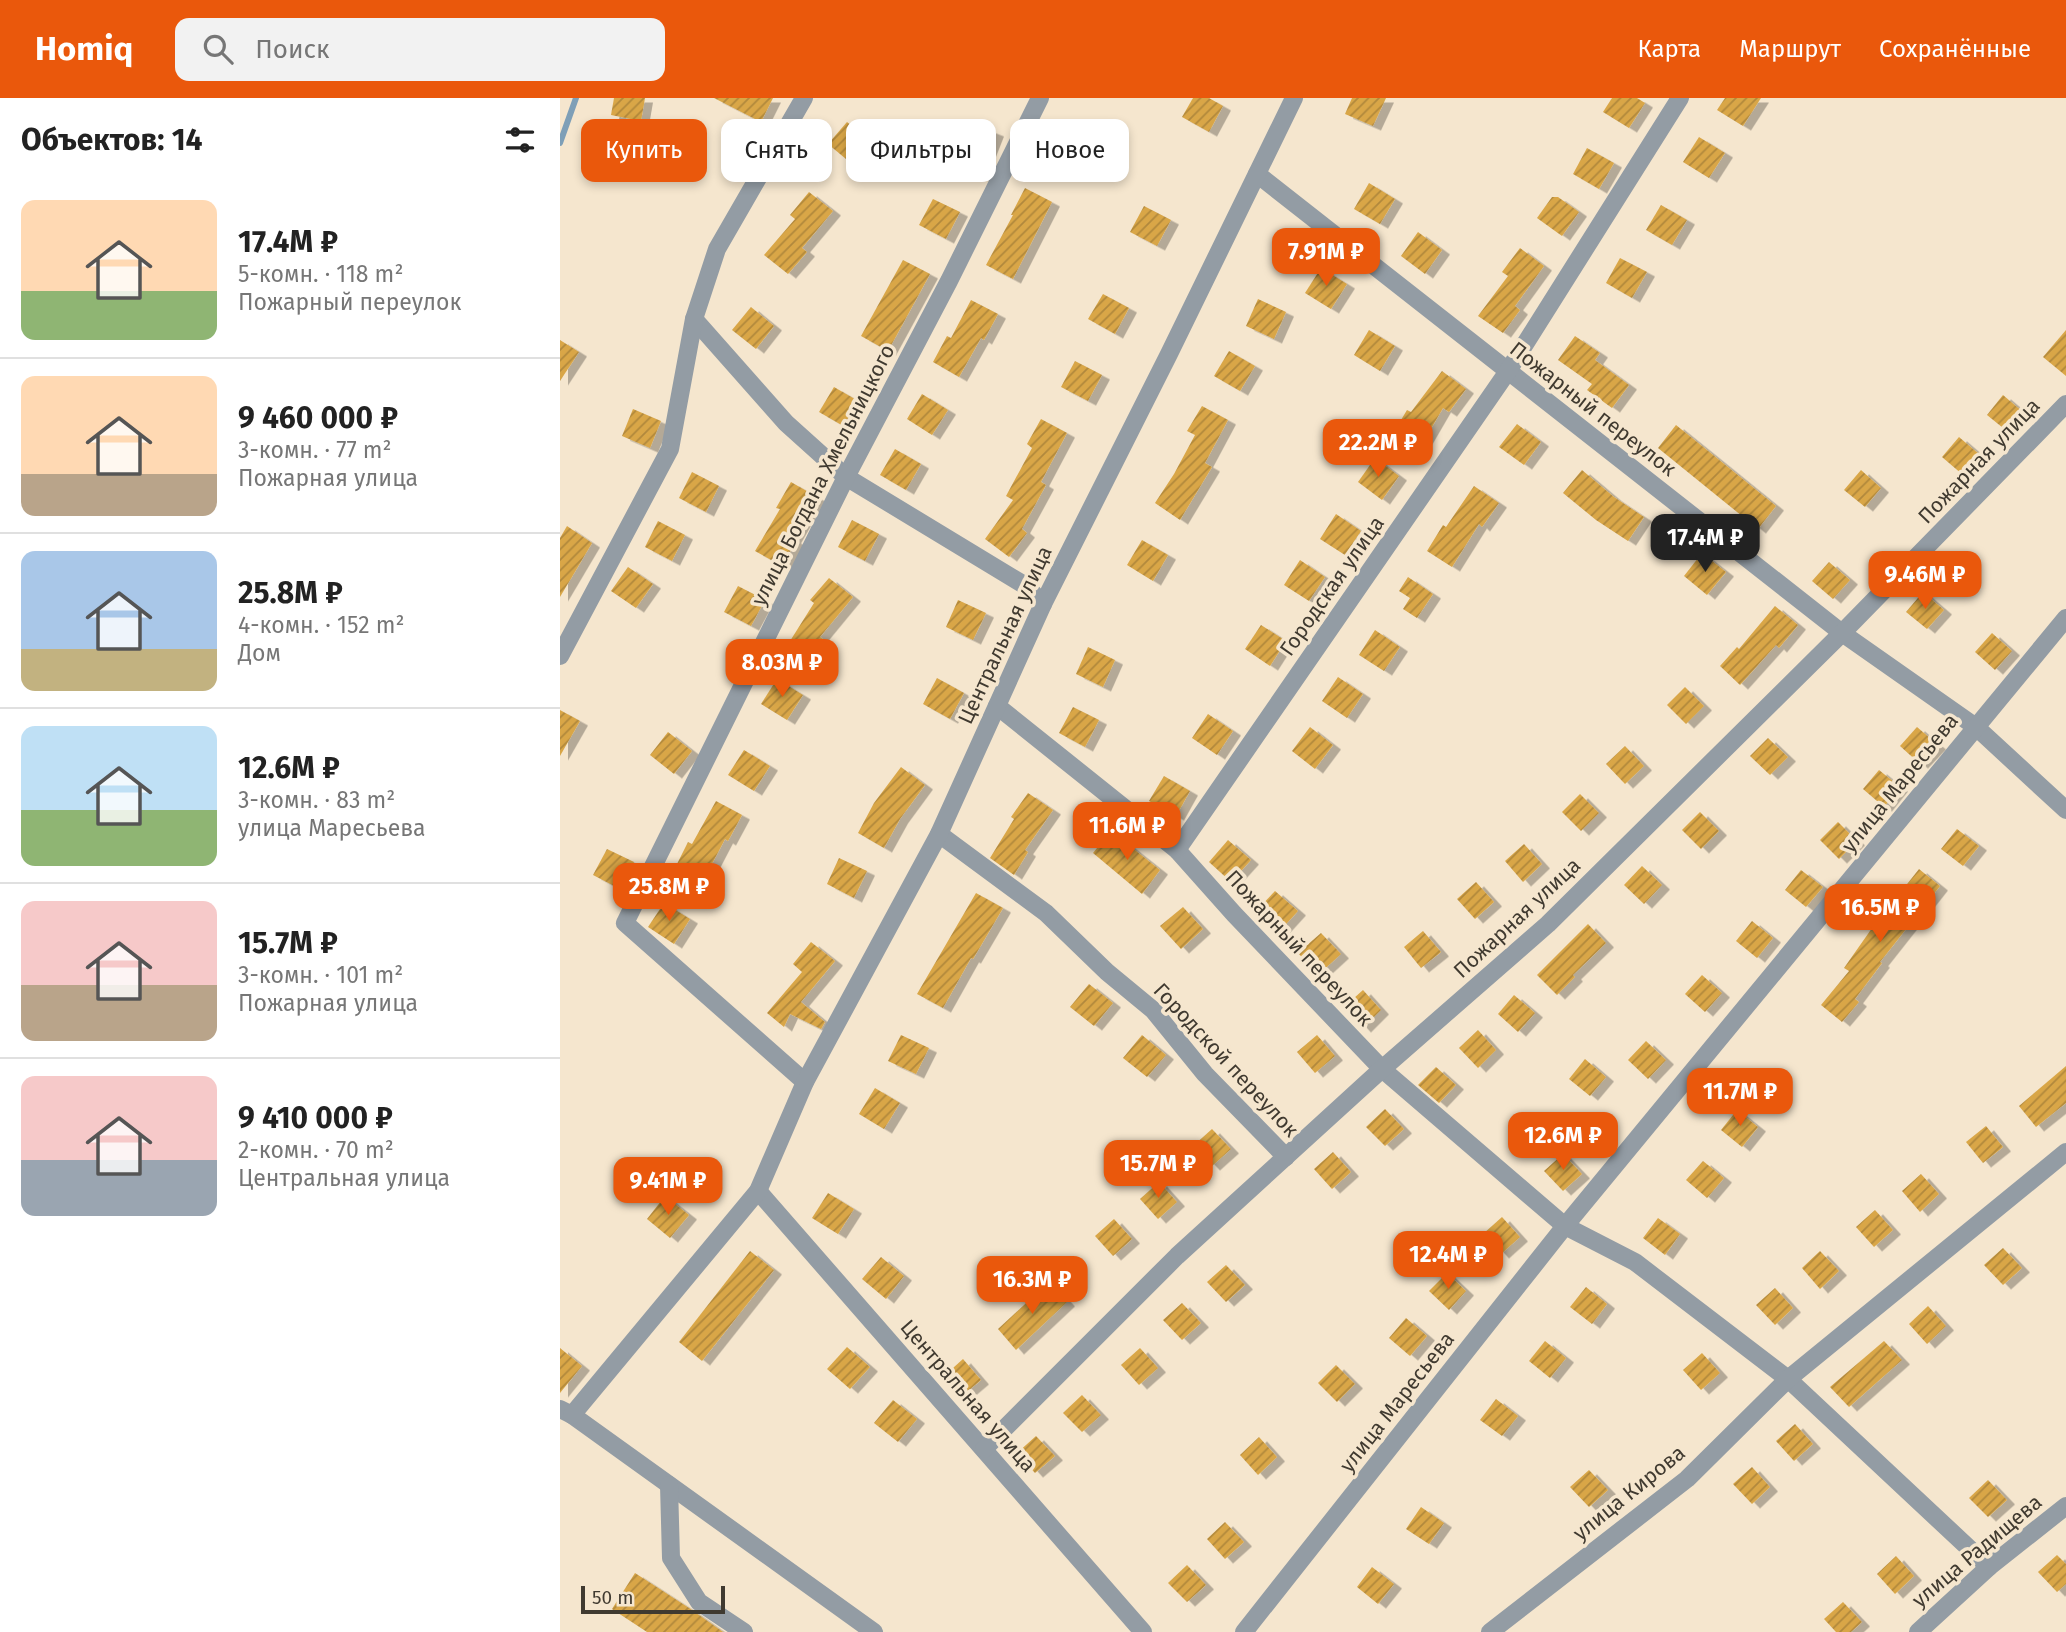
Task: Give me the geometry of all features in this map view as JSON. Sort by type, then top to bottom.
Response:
[{"type":"street","points":[[560,656],[670,449],[694,319],[717,249],[804,98]]},
{"type":"street","name":"улица Богдана Хмельницкого","points":[[805,1082],[625,923],[846,477],[949,281],[1040,98]]},
{"type":"street","name":"Центральная улица","points":[[566,1412],[758,1191],[805,1082],[939,834],[1043,604],[1294,98]]},
{"type":"street","name":"Городская улица","points":[[1177,850],[1508,371],[1680,98]]},
{"type":"street","name":"Пожарный переулок","points":[[1256,174],[1842,632],[1976,727],[2066,810]]},
{"type":"street","points":[[694,319],[786,423],[846,477],[1026,586],[1043,604]]},
{"type":"street","name":"Пожарная улица","points":[[984,1449],[1177,1256],[1382,1069],[1548,924],[1842,632],[2066,404]]},
{"type":"street","name":"улица Маресьева","points":[[1244,1632],[1565,1226],[2066,618]]},
{"type":"street","name":"Пожарный переулок","points":[[997,706],[1177,850],[1234,914],[1382,1069],[1565,1226]]},
{"type":"street","name":"Городской переулок","points":[[939,834],[1046,913],[1107,972],[1153,1010],[1205,1074],[1286,1157]]},
{"type":"street","name":"улица Кирова","points":[[1490,1632],[1687,1479],[1788,1379],[2066,1152]]},
{"type":"street","name":"Центральная улица","points":[[758,1191],[1143,1632]]},
{"type":"street","points":[[1565,1226],[1635,1262],[1788,1379],[1989,1567]]},
{"type":"street","points":[[566,1412],[874,1632]]},
{"type":"street","points":[[670,1485],[671,1558],[699,1602],[744,1632]]},
{"type":"street","name":"улица Радищева","points":[[1918,1632],[1989,1567],[2066,1506]]},
{"type":"building","points":[[614,98],[645,98],[641,119],[611,115]]},
{"type":"building","points":[[714,98],[773,98],[762,119],[755,119]]},
{"type":"building","points":[[1193,98],[1209,98],[1223,106],[1209,132],[1182,117]]},
{"type":"building","points":[[1352,98],[1386,98],[1373,126],[1345,114]]},
{"type":"building","points":[[1612,98],[1637,98],[1645,103],[1629,128],[1603,112]]},
{"type":"building","points":[[1725,98],[1761,98],[1743,126],[1717,110]]},
{"type":"building","points":[[846,123],[846,159],[832,147],[832,139]]},
{"type":"building","points":[[1699,137],[1725,153],[1709,178],[1683,162]]},
{"type":"building","points":[[1587,148],[1614,163],[1599,189],[1573,174]]},
{"type":"building","points":[[1369,183],[1395,199],[1380,224],[1354,209]]},
{"type":"building","points":[[1025,188],[1052,202],[1013,279],[986,265]]},
{"type":"building","points":[[809,192],[833,211],[802,248],[807,252],[788,274],[764,255],[795,219],[790,215]]},
{"type":"building","points":[[1552,197],[1558,197],[1579,212],[1562,236],[1537,218]]},
{"type":"building","points":[[933,199],[960,212],[946,239],[919,225]]},
{"type":"building","points":[[1661,205],[1687,220],[1672,245],[1646,230]]},
{"type":"building","points":[[1144,206],[1171,220],[1157,246],[1130,232]]},
{"type":"building","points":[[1418,232],[1442,250],[1425,274],[1401,256]]},
{"type":"building","points":[[1520,248],[1544,266],[1515,306],[1520,310],[1503,333],[1478,316],[1508,276],[1502,272]]},
{"type":"building","points":[[1620,258],[1647,272],[1632,298],[1606,283]]},
{"type":"building","points":[[903,260],[930,274],[888,351],[861,336]]},
{"type":"building","points":[[1321,268],[1347,284],[1331,309],[1305,293]]},
{"type":"building","points":[[1103,294],[1129,308],[1115,334],[1088,319]]},
{"type":"building","points":[[1258,299],[1286,312],[1274,339],[1246,326]]},
{"type":"building","points":[[971,300],[998,314],[959,377],[933,362],[947,336],[951,338]]},
{"type":"building","points":[[751,307],[774,326],[756,349],[732,330]]},
{"type":"building","points":[[1369,330],[1395,346],[1380,371],[1354,355]]},
{"type":"building","points":[[2066,330],[2066,376],[2043,357]]},
{"type":"building","points":[[1575,336],[1600,353],[1595,360],[1629,385],[1612,408],[1587,390],[1592,384],[1558,360]]},
{"type":"building","points":[[560,340],[579,352],[560,381]]},
{"type":"building","points":[[1229,351],[1255,366],[1240,391],[1214,376]]},
{"type":"building","points":[[1075,361],[1102,375],[1088,401],[1061,387]]},
{"type":"building","points":[[1442,371],[1466,389],[1449,412],[1443,408],[1418,451],[1392,435],[1407,410],[1411,412]]},
{"type":"building","points":[[834,387],[860,402],[845,427],[819,412]]},
{"type":"building","points":[[922,394],[948,410],[932,435],[907,419]]},
{"type":"building","points":[[2003,395],[2024,413],[2008,432],[1987,415]]},
{"type":"building","points":[[1202,406],[1228,420],[1205,463],[1212,467],[1180,520],[1155,503],[1195,435],[1187,431]]},
{"type":"building","points":[[633,409],[661,421],[650,448],[622,436]]},
{"type":"building","points":[[1041,419],[1067,433],[1041,482],[1046,485],[1022,529],[1027,533],[1009,557],[985,539],[1013,500],[1006,496],[1032,448],[1027,444]]},
{"type":"building","points":[[1517,424],[1541,442],[1524,465],[1499,447]]},
{"type":"building","points":[[1676,425],[1776,506],[1758,529],[1658,448]]},
{"type":"building","points":[[1959,437],[1980,455],[1963,475],[1942,457]]},
{"type":"building","points":[[895,449],[921,464],[906,490],[880,475]]},
{"type":"building","points":[[1375,458],[1399,476],[1382,500],[1358,482]]},
{"type":"building","points":[[1582,470],[1614,497],[1644,517],[1628,541],[1596,520],[1563,493]]},
{"type":"building","points":[[1861,470],[1881,488],[1865,507],[1844,490]]},
{"type":"building","points":[[692,472],[719,486],[706,512],[679,498]]},
{"type":"building","points":[[791,482],[817,497],[793,539],[796,541],[782,566],[755,551],[780,509],[776,508]]},
{"type":"building","points":[[1474,486],[1499,503],[1482,527],[1479,524],[1452,567],[1427,551],[1443,525],[1446,527]]},
{"type":"building","points":[[1336,514],[1361,531],[1345,555],[1320,539]]},
{"type":"building","points":[[852,520],[879,534],[865,561],[838,547]]},
{"type":"building","points":[[658,521],[685,535],[672,561],[645,547]]},
{"type":"building","points":[[567,526],[592,543],[560,597],[560,538]]},
{"type":"building","points":[[1142,540],[1168,555],[1153,581],[1127,565]]},
{"type":"building","points":[[1702,553],[1726,572],[1707,595],[1684,576]]},
{"type":"building","points":[[1300,560],[1325,577],[1309,601],[1284,585]]},
{"type":"building","points":[[1829,562],[1850,580],[1833,599],[1812,581]]},
{"type":"building","points":[[628,567],[653,584],[636,608],[611,591]]},
{"type":"building","points":[[1408,577],[1433,594],[1417,618],[1403,609],[1410,598],[1399,591]]},
{"type":"building","points":[[829,578],[853,597],[820,637],[826,641],[810,665],[785,649],[814,603],[810,600]]},
{"type":"building","points":[[738,586],[765,600],[751,626],[724,612]]},
{"type":"building","points":[[1923,592],[1944,610],[1927,629],[1906,612]]},
{"type":"building","points":[[958,600],[986,613],[973,640],[946,627]]},
{"type":"building","points":[[1775,606],[1798,625],[1779,648],[1776,645],[1740,685],[1720,666],[1737,647],[1739,649]]},
{"type":"building","points":[[1261,625],[1286,641],[1270,666],[1245,649]]},
{"type":"building","points":[[1375,630],[1400,647],[1384,671],[1359,655]]},
{"type":"building","points":[[1992,633],[2012,651],[1995,670],[1975,652]]},
{"type":"building","points":[[1088,647],[1115,660],[1103,687],[1076,674]]},
{"type":"building","points":[[1338,677],[1363,694],[1347,718],[1322,701]]},
{"type":"building","points":[[937,678],[964,693],[950,719],[923,704]]},
{"type":"building","points":[[777,679],[803,695],[787,720],[761,704]]},
{"type":"building","points":[[1685,687],[1704,706],[1686,724],[1667,705]]},
{"type":"building","points":[[1073,707],[1099,720],[1085,747],[1059,733]]},
{"type":"building","points":[[560,710],[580,721],[560,756]]},
{"type":"building","points":[[1208,714],[1233,731],[1217,755],[1192,738]]},
{"type":"building","points":[[1310,727],[1333,745],[1315,769],[1292,751]]},
{"type":"building","points":[[1917,727],[1938,745],[1920,764],[1900,746]]},
{"type":"building","points":[[668,732],[692,751],[674,774],[650,755]]},
{"type":"building","points":[[1768,738],[1788,757],[1770,775],[1750,756]]},
{"type":"building","points":[[1625,746],[1644,766],[1625,784],[1606,764]]},
{"type":"building","points":[[744,750],[770,766],[754,791],[728,775]]},
{"type":"building","points":[[901,767],[925,785],[900,819],[884,848],[858,833],[874,803]]},
{"type":"building","points":[[1879,770],[1900,787],[1884,807],[1863,789]]},
{"type":"building","points":[[1164,776],[1190,791],[1176,816],[1149,801]]},
{"type":"building","points":[[1028,793],[1053,810],[1025,850],[1028,852],[1014,875],[990,858],[1014,819],[1011,817]]},
{"type":"building","points":[[1580,794],[1599,813],[1581,831],[1562,812]]},
{"type":"building","points":[[716,801],[742,815],[728,841],[725,839],[702,883],[675,868],[688,842],[692,844]]},
{"type":"building","points":[[1700,812],[1719,831],[1701,849],[1682,830]]},
{"type":"building","points":[[1838,822],[1857,841],[1839,859],[1820,840]]},
{"type":"building","points":[[1957,829],[1979,846],[1963,866],[1941,849]]},
{"type":"building","points":[[1111,831],[1160,870],[1142,894],[1093,853]]},
{"type":"building","points":[[1228,840],[1251,860],[1231,882],[1209,862]]},
{"type":"building","points":[[1524,844],[1542,864],[1523,882],[1505,861]]},
{"type":"building","points":[[607,849],[634,862],[620,889],[593,875]]},
{"type":"building","points":[[839,858],[867,871],[854,898],[827,884]]},
{"type":"building","points":[[1642,866],[1662,885],[1644,904],[1624,885]]},
{"type":"building","points":[[1919,869],[1940,886],[1880,962],[1882,963],[1855,999],[1859,1002],[1842,1022],[1821,1005],[1849,971],[1844,968],[1870,931]]},
{"type":"building","points":[[1801,870],[1823,887],[1806,907],[1785,890]]},
{"type":"building","points":[[1476,882],[1494,902],[1475,919],[1457,899]]},
{"type":"building","points":[[1275,891],[1298,911],[1278,933],[1255,912]]},
{"type":"building","points":[[976,893],[1003,908],[943,1008],[917,994]]},
{"type":"building","points":[[664,903],[690,919],[674,944],[648,927]]},
{"type":"building","points":[[1183,907],[1203,929],[1181,949],[1160,926]]},
{"type":"building","points":[[1752,921],[1773,938],[1757,958],[1736,941]]},
{"type":"building","points":[[1588,924],[1606,943],[1557,995],[1537,975]]},
{"type":"building","points":[[1423,931],[1441,952],[1421,968],[1404,947]]},
{"type":"building","points":[[1321,933],[1341,954],[1318,975],[1298,953]]},
{"type":"building","points":[[811,942],[835,961],[801,1002],[825,1022],[821,1029],[790,1014],[784,1027],[767,1013],[802,972],[793,964]]},
{"type":"building","points":[[1702,975],[1722,993],[1705,1012],[1685,994]]},
{"type":"building","points":[[1089,984],[1113,1003],[1094,1026],[1070,1007]]},
{"type":"building","points":[[1363,990],[1381,1010],[1363,1028],[1344,1007]]},
{"type":"building","points":[[1514,995],[1535,1013],[1518,1032],[1498,1014]]},
{"type":"building","points":[[1478,1030],[1496,1050],[1478,1068],[1459,1048]]},
{"type":"building","points":[[901,1035],[929,1048],[916,1074],[888,1061]]},
{"type":"building","points":[[1142,1035],[1166,1055],[1147,1077],[1123,1058]]},
{"type":"building","points":[[1317,1035],[1335,1056],[1315,1073],[1297,1052]]},
{"type":"building","points":[[1646,1041],[1666,1060],[1648,1079],[1628,1060]]},
{"type":"building","points":[[1585,1059],[1606,1077],[1590,1096],[1569,1079]]},
{"type":"building","points":[[2066,1066],[2066,1103],[2036,1127],[2019,1106]]},
{"type":"building","points":[[1436,1067],[1456,1085],[1439,1103],[1418,1085]]},
{"type":"building","points":[[875,1088],[900,1103],[884,1129],[859,1114]]},
{"type":"building","points":[[1385,1109],[1404,1129],[1385,1146],[1366,1127]]},
{"type":"building","points":[[1737,1110],[1758,1127],[1742,1147],[1721,1130]]},
{"type":"building","points":[[1986,1126],[2003,1147],[1983,1163],[1966,1142]]},
{"type":"building","points":[[1212,1129],[1231,1149],[1212,1166],[1193,1146]]},
{"type":"building","points":[[1333,1152],[1351,1172],[1332,1189],[1314,1169]]},
{"type":"building","points":[[1563,1154],[1582,1174],[1563,1191],[1544,1171]]},
{"type":"building","points":[[1703,1161],[1724,1178],[1707,1198],[1686,1180]]},
{"type":"building","points":[[1921,1174],[1939,1194],[1920,1212],[1902,1191]]},
{"type":"building","points":[[1159,1182],[1177,1202],[1158,1219],[1140,1199]]},
{"type":"building","points":[[828,1193],[854,1209],[838,1234],[812,1218]]},
{"type":"building","points":[[665,1196],[689,1215],[670,1238],[647,1219]]},
{"type":"building","points":[[1875,1210],[1893,1230],[1874,1247],[1856,1227]]},
{"type":"building","points":[[1502,1217],[1520,1237],[1501,1254],[1483,1234]]},
{"type":"building","points":[[1658,1218],[1680,1234],[1665,1255],[1643,1238]]},
{"type":"building","points":[[1114,1219],[1132,1239],[1113,1256],[1095,1236]]},
{"type":"building","points":[[2003,1248],[2022,1268],[2003,1285],[1984,1265]]},
{"type":"building","points":[[750,1251],[774,1270],[702,1361],[679,1342]]},
{"type":"building","points":[[1820,1251],[1839,1271],[1820,1289],[1802,1268]]},
{"type":"building","points":[[881,1257],[904,1276],[886,1299],[862,1279]]},
{"type":"building","points":[[1226,1265],[1245,1285],[1226,1302],[1207,1282]]},
{"type":"building","points":[[1447,1273],[1466,1291],[1449,1310],[1429,1291]]},
{"type":"building","points":[[1049,1282],[1067,1302],[1016,1350],[998,1329]]},
{"type":"building","points":[[1586,1287],[1607,1304],[1592,1324],[1570,1307]]},
{"type":"building","points":[[1775,1288],[1793,1308],[1775,1325],[1756,1305]]},
{"type":"building","points":[[1182,1303],[1201,1323],[1182,1340],[1163,1320]]},
{"type":"building","points":[[1928,1306],[1946,1326],[1927,1344],[1909,1324]]},
{"type":"building","points":[[1406,1318],[1427,1336],[1410,1356],[1389,1338]]},
{"type":"building","points":[[1545,1341],[1566,1358],[1550,1378],[1529,1361]]},
{"type":"building","points":[[1884,1341],[1902,1360],[1849,1407],[1830,1387]]},
{"type":"building","points":[[847,1347],[870,1367],[850,1389],[827,1369]]},
{"type":"building","points":[[560,1348],[582,1366],[560,1393]]},
{"type":"building","points":[[1140,1348],[1158,1368],[1139,1385],[1121,1365]]},
{"type":"building","points":[[1702,1353],[1720,1373],[1701,1390],[1683,1370]]},
{"type":"building","points":[[963,1359],[981,1380],[962,1396],[944,1376]]},
{"type":"building","points":[[1336,1365],[1355,1384],[1337,1402],[1318,1383]]},
{"type":"building","points":[[1082,1395],[1101,1415],[1082,1432],[1063,1413]]},
{"type":"building","points":[[1496,1399],[1518,1416],[1502,1436],[1480,1420]]},
{"type":"building","points":[[893,1400],[917,1419],[898,1442],[874,1423]]},
{"type":"building","points":[[1795,1424],[1813,1444],[1794,1461],[1776,1441]]},
{"type":"building","points":[[1036,1436],[1055,1456],[1035,1473],[1017,1453]]},
{"type":"building","points":[[1259,1437],[1277,1457],[1258,1475],[1240,1455]]},
{"type":"building","points":[[1752,1467],[1770,1487],[1752,1504],[1733,1484]]},
{"type":"building","points":[[1589,1470],[1608,1490],[1589,1507],[1570,1487]]},
{"type":"building","points":[[1988,1480],[2007,1500],[1988,1517],[1969,1498]]},
{"type":"building","points":[[1421,1507],[1444,1523],[1429,1544],[1406,1529]]},
{"type":"building","points":[[1225,1522],[1244,1542],[1225,1559],[1207,1539]]},
{"type":"building","points":[[2057,1555],[2066,1564],[2066,1584],[2057,1592],[2038,1572]]},
{"type":"building","points":[[1896,1556],[1914,1576],[1895,1594],[1877,1574]]},
{"type":"building","points":[[1187,1565],[1206,1585],[1187,1602],[1168,1583]]},
{"type":"building","points":[[1372,1567],[1394,1584],[1378,1604],[1357,1587]]},
{"type":"building","points":[[635,1573],[723,1632],[647,1632],[612,1609]]},
{"type":"building","points":[[1843,1602],[1862,1622],[1851,1632],[1836,1632],[1824,1619]]},
{"type":"waterway","points":[[560,143],[576,98]]}]
